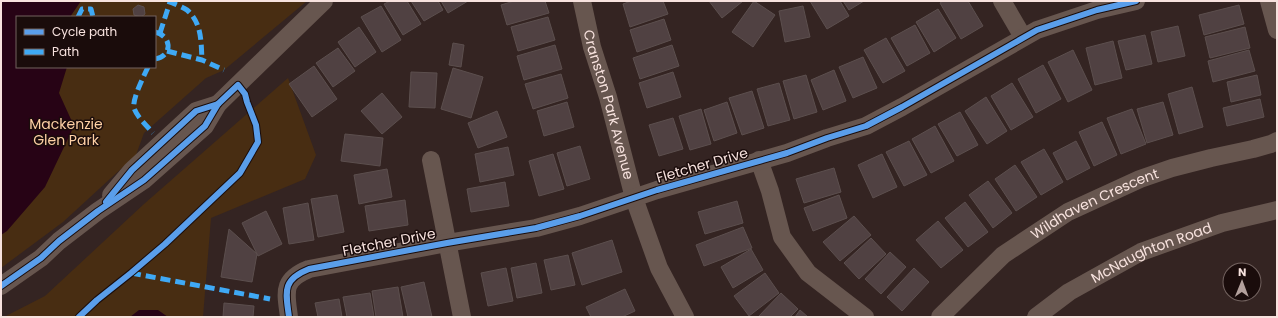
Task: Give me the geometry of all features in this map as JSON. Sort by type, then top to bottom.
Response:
[{"type":"street","points":[[1,286],[42,258],[60,241],[98,211],[132,170],[196,111],[218,104],[324,1]]},
{"type":"street","name":"Cranston Park Avenue","points":[[582,1],[592,47],[608,97],[634,198],[659,268],[685,317]]},
{"type":"street","points":[[1002,1],[1023,37]]},
{"type":"street","name":"Fletcher Drive","points":[[289,317],[286,290],[290,281],[299,273],[309,269],[536,228],[580,216],[759,160],[787,153],[827,138],[866,126],[909,104],[1037,30],[1073,17],[1136,1]]},
{"type":"street","points":[[1269,1],[1277,30]]},
{"type":"street","name":"Wildhaven Crescent","points":[[940,317],[1003,255],[1068,212],[1140,179],[1172,168],[1253,149],[1277,141]]},
{"type":"street","points":[[430,160],[462,317]]},
{"type":"street","points":[[759,160],[770,191],[782,237],[808,273],[865,317]]},
{"type":"street","name":"McNaughton Road","points":[[1036,317],[1069,292],[1141,252],[1222,223],[1277,210]]},
{"type":"green space","name":"Mackenzie Glen Park","points":[[1,1],[307,1],[224,70],[206,78],[144,133],[136,155],[63,222],[1,268]]},
{"type":"green space","points":[[288,78],[316,155],[305,179],[211,218],[203,317],[4,317],[45,296],[144,204]]},
{"type":"shaded area","points":[[1,1],[81,1],[71,16],[16,16],[16,68],[67,68],[59,93],[74,126],[45,187],[7,231],[1,235]]},
{"type":"shaded area","points":[[139,310],[158,310],[168,317],[130,317]]},
{"type":"building","points":[[390,1],[407,1],[421,24],[403,35],[384,4]]},
{"type":"building","points":[[411,1],[438,1],[443,10],[424,21]]},
{"type":"building","points":[[441,1],[468,1],[448,13]]},
{"type":"building","points":[[514,1],[545,1],[549,13],[507,25],[501,5]]},
{"type":"building","points":[[631,1],[663,1],[668,14],[630,27],[623,4]]},
{"type":"building","points":[[709,1],[743,1],[722,18]]},
{"type":"building","points":[[754,1],[775,15],[753,47],[732,32]]},
{"type":"building","points":[[810,1],[840,1],[849,16],[827,29]]},
{"type":"building","points":[[843,1],[864,1],[849,10]]},
{"type":"building","points":[[943,1],[968,1],[983,26],[961,39],[940,3]]},
{"type":"building","points":[[138,5],[144,7],[145,14],[142,16],[134,15],[133,9]]},
{"type":"building","points":[[1239,5],[1244,24],[1204,35],[1199,15]]},
{"type":"building","points":[[381,6],[401,40],[382,52],[361,17]]},
{"type":"building","points":[[803,6],[810,37],[785,42],[779,11]]},
{"type":"building","points":[[938,9],[956,38],[934,52],[916,22]]},
{"type":"building","points":[[548,17],[555,40],[518,51],[511,27]]},
{"type":"building","points":[[664,19],[671,40],[637,52],[630,30]]},
{"type":"building","points":[[915,25],[930,53],[907,66],[891,38]]},
{"type":"building","points":[[1178,26],[1185,56],[1158,62],[1151,32]]},
{"type":"building","points":[[359,27],[376,52],[355,67],[338,42]]},
{"type":"building","points":[[1245,27],[1250,48],[1210,58],[1205,37]]},
{"type":"building","points":[[1145,35],[1152,64],[1126,70],[1118,41]]},
{"type":"building","points":[[886,38],[905,71],[883,83],[864,50]]},
{"type":"building","points":[[1113,41],[1122,78],[1095,85],[1086,48]]},
{"type":"building","points":[[453,43],[464,45],[461,67],[449,65]]},
{"type":"building","points":[[555,45],[562,69],[524,80],[517,56]]},
{"type":"building","points":[[672,45],[679,66],[640,79],[633,58]]},
{"type":"building","points":[[338,48],[355,71],[333,87],[316,63]]},
{"type":"building","points":[[1073,50],[1092,90],[1068,102],[1048,62]]},
{"type":"building","points":[[1249,50],[1255,71],[1213,82],[1208,61]]},
{"type":"building","points":[[863,57],[877,88],[853,98],[839,67]]},
{"type":"building","points":[[1043,65],[1061,99],[1036,113],[1018,79]]},
{"type":"building","points":[[314,66],[337,99],[312,117],[289,84]]},
{"type":"building","points":[[453,68],[483,77],[471,118],[441,109]]},
{"type":"building","points":[[834,70],[846,101],[823,110],[811,80]]},
{"type":"building","points":[[411,72],[437,73],[435,108],[409,107]]},
{"type":"building","points":[[673,72],[681,97],[647,108],[639,83]]},
{"type":"building","points":[[561,74],[568,98],[533,109],[525,84]]},
{"type":"building","points":[[806,75],[817,112],[794,119],[783,81]]},
{"type":"building","points":[[1257,75],[1261,95],[1231,102],[1227,82]]},
{"type":"building","points":[[779,83],[790,120],[768,126],[757,89]]},
{"type":"building","points":[[1012,83],[1033,117],[1011,130],[991,96]]},
{"type":"building","points":[[1192,87],[1203,127],[1179,134],[1168,94]]},
{"type":"building","points":[[752,91],[764,128],[742,135],[729,98]]},
{"type":"building","points":[[382,93],[402,117],[382,134],[361,111]]},
{"type":"building","points":[[986,97],[1007,131],[987,144],[965,111]]},
{"type":"building","points":[[1260,99],[1264,117],[1227,126],[1223,108]]},
{"type":"building","points":[[567,102],[574,127],[544,136],[537,111]]},
{"type":"building","points":[[727,102],[737,133],[714,141],[704,110]]},
{"type":"building","points":[[1163,102],[1173,135],[1147,143],[1137,109]]},
{"type":"building","points":[[701,109],[711,144],[690,150],[679,116]]},
{"type":"building","points":[[1132,109],[1146,144],[1121,154],[1107,118]]},
{"type":"building","points":[[497,111],[507,137],[478,148],[468,123]]},
{"type":"building","points":[[960,112],[978,145],[957,156],[938,124]]},
{"type":"building","points":[[673,118],[683,149],[659,156],[649,125]]},
{"type":"building","points":[[1102,122],[1117,155],[1094,166],[1079,132]]},
{"type":"building","points":[[935,126],[954,161],[931,173],[912,139]]},
{"type":"building","points":[[345,134],[383,138],[380,166],[341,161]]},
{"type":"building","points":[[909,141],[927,175],[904,186],[886,152]]},
{"type":"building","points":[[1076,141],[1090,168],[1067,180],[1053,153]]},
{"type":"building","points":[[580,146],[590,179],[567,186],[557,153]]},
{"type":"building","points":[[508,147],[514,175],[480,182],[475,154]]},
{"type":"building","points":[[1044,149],[1063,182],[1041,195],[1021,162]]},
{"type":"building","points":[[553,154],[564,189],[539,196],[529,161]]},
{"type":"building","points":[[882,154],[897,187],[873,198],[858,165]]},
{"type":"building","points":[[1015,165],[1037,197],[1016,211],[995,179]]},
{"type":"building","points":[[834,168],[841,192],[804,203],[796,179]]},
{"type":"building","points":[[387,169],[392,197],[359,204],[354,175]]},
{"type":"building","points":[[988,181],[1012,213],[993,228],[969,195]]},
{"type":"building","points":[[505,182],[509,206],[471,212],[467,189]]},
{"type":"building","points":[[337,195],[344,232],[318,237],[311,199]]},
{"type":"building","points":[[839,195],[847,218],[813,231],[804,208]]},
{"type":"building","points":[[405,200],[408,225],[369,231],[365,206]]},
{"type":"building","points":[[737,201],[743,223],[705,234],[698,212]]},
{"type":"building","points":[[965,202],[988,232],[968,247],[945,218]]},
{"type":"building","points":[[308,203],[314,240],[289,244],[283,208]]},
{"type":"building","points":[[266,211],[282,244],[258,256],[242,223]]},
{"type":"building","points":[[854,216],[871,235],[840,261],[823,242]]},
{"type":"building","points":[[938,221],[963,250],[941,268],[916,240]]},
{"type":"building","points":[[743,227],[752,248],[704,266],[696,245]]},
{"type":"building","points":[[229,229],[257,254],[252,282],[221,277]]},
{"type":"building","points":[[871,238],[886,254],[859,279],[844,263]]},
{"type":"building","points":[[612,240],[622,272],[582,285],[572,253]]},
{"type":"building","points":[[751,249],[763,270],[733,288],[721,267]]},
{"type":"building","points":[[890,252],[906,267],[881,294],[865,279]]},
{"type":"building","points":[[568,255],[575,285],[551,290],[544,260]]},
{"type":"building","points":[[536,263],[542,293],[517,298],[511,268]]},
{"type":"building","points":[[506,268],[513,301],[488,306],[481,273]]},
{"type":"building","points":[[914,268],[929,282],[902,311],[887,297]]},
{"type":"building","points":[[765,273],[779,293],[749,316],[734,296]]},
{"type":"building","points":[[424,282],[432,317],[408,317],[401,287]]},
{"type":"building","points":[[398,287],[403,317],[376,317],[372,291]]},
{"type":"building","points":[[625,289],[635,311],[622,317],[591,317],[586,307]]},
{"type":"building","points":[[370,293],[374,317],[347,317],[343,297]]},
{"type":"building","points":[[781,293],[798,309],[790,317],[758,317]]},
{"type":"building","points":[[339,299],[342,317],[318,317],[315,303]]},
{"type":"building","points":[[224,303],[254,306],[253,317],[223,317]]},
{"type":"building","points":[[800,310],[808,317],[795,317]]},
{"type":"marked path","points":[[160,33],[170,2],[187,10],[196,21],[200,33],[202,60]]},
{"type":"marked path","points":[[78,16],[82,9],[91,9],[93,16]]},
{"type":"marked path","points":[[156,32],[165,37],[168,46],[165,54],[156,59]]},
{"type":"marked path","points":[[167,51],[202,60],[224,70]]},
{"type":"marked path","points":[[148,68],[136,93],[134,108],[140,118],[153,133]]},
{"type":"marked path","points":[[131,273],[270,299]]},
{"type":"cycle path","points":[[289,317],[287,288],[294,278],[300,273],[309,269],[536,228],[580,216],[657,190],[787,153],[827,138],[866,126],[1037,30],[1097,10],[1136,1]]},
{"type":"cycle path","points":[[1,286],[41,258],[59,241],[98,211],[144,180],[205,126],[218,104],[238,85],[245,94],[256,125],[258,142],[240,173],[165,244],[97,300],[79,317]]},
{"type":"cycle path","points":[[106,202],[132,170],[196,111],[218,104]]}]
